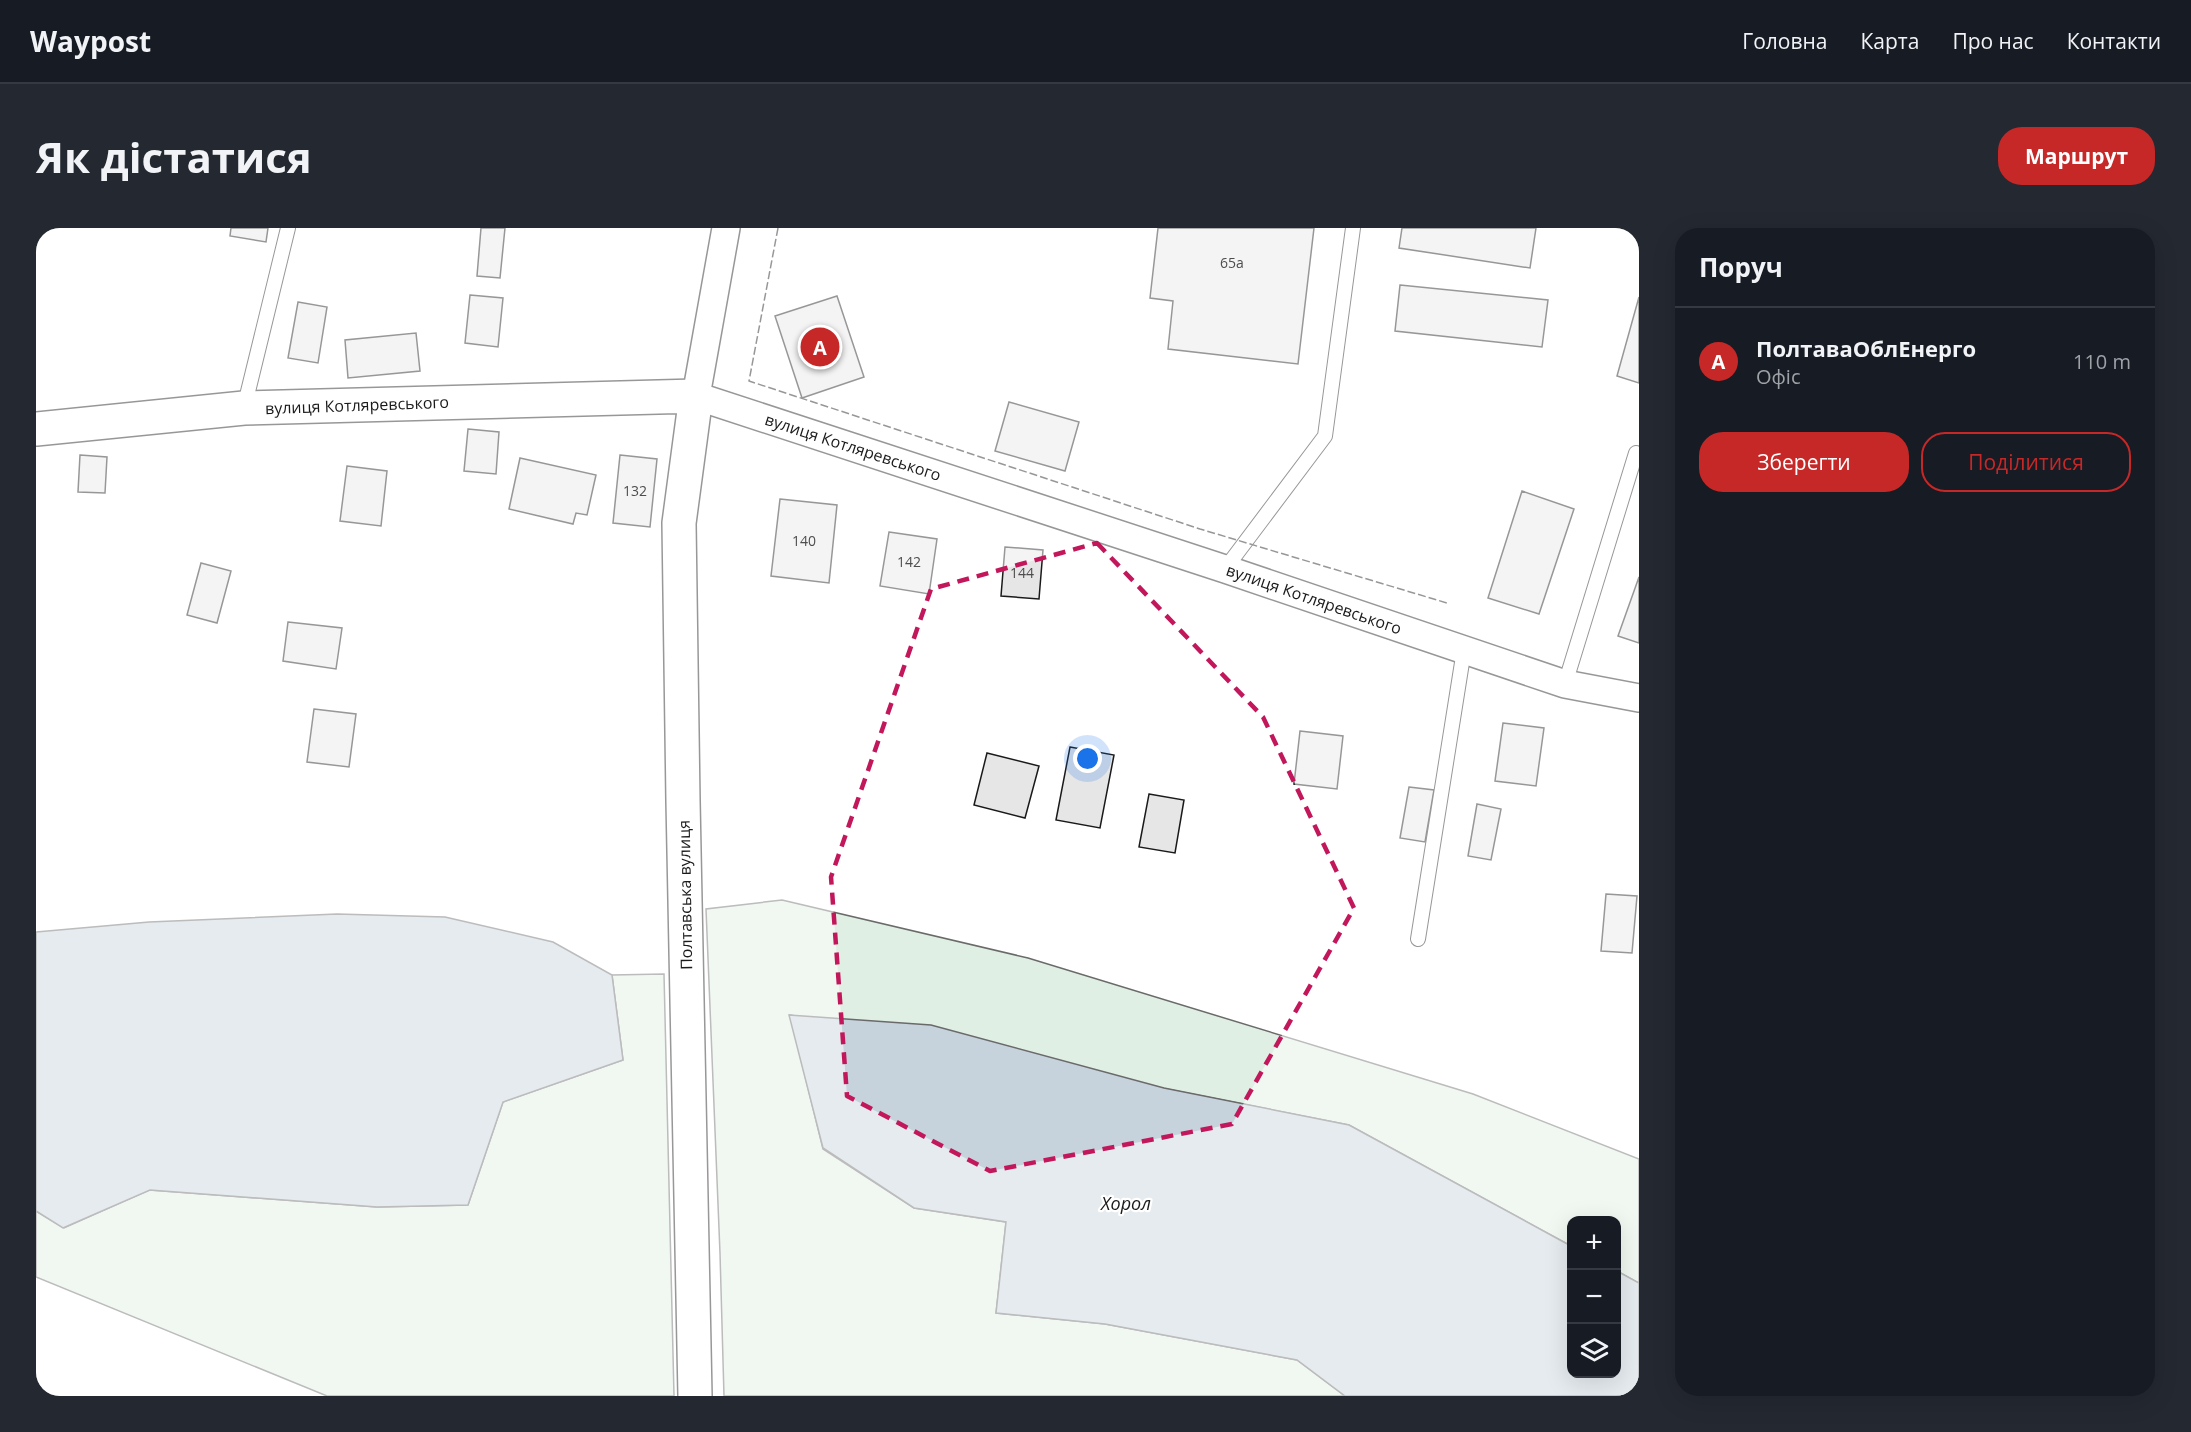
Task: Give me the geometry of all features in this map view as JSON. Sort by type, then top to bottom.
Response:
[{"type":"street","points":[[696,396],[726,228]]},
{"type":"street","name":"вулиця Котляревського","points":[[36,429],[244,408],[696,396],[1225,569],[1565,684],[1639,698]]},
{"type":"street","name":"Полтавська вулиця","points":[[695,1396],[679,523],[696,396]]},
{"type":"lane","points":[[244,408],[288,228]]},
{"type":"lane","points":[[1225,569],[1324,436],[1353,228]]},
{"type":"lane","points":[[1565,684],[1636,453]]},
{"type":"lane","points":[[1418,939],[1464,650]]},
{"type":"highlighted area","points":[[1097,543],[1263,717],[1354,908],[1232,1124],[990,1171],[847,1096],[831,877],[931,589]]},
{"type":"green space","points":[[782,900],[1028,958],[1473,1094],[1639,1159],[1639,1283],[1621,1273],[1621,1216],[1567,1216],[1567,1244],[1349,1125],[790,1015],[823,1149],[914,1208],[1006,1222],[996,1313],[1105,1324],[1297,1360],[1345,1396],[724,1396],[706,909]]},
{"type":"green space","points":[[664,974],[674,1396],[327,1396],[36,1277],[36,1211],[64,1228],[149,1190],[377,1207],[468,1205],[503,1102],[623,1060],[612,975]]},
{"type":"water","points":[[337,914],[445,917],[553,942],[612,975],[623,1060],[503,1102],[468,1205],[377,1207],[150,1190],[63,1228],[36,1211],[36,932],[149,922]]},
{"type":"water","name":"Хорол","points":[[789,1015],[931,1025],[1164,1088],[1349,1125],[1567,1244],[1567,1378],[1621,1378],[1621,1273],[1639,1283],[1639,1396],[1345,1396],[1297,1360],[1105,1324],[996,1313],[1006,1222],[914,1208],[823,1148]]},
{"type":"building","points":[[231,228],[268,228],[266,242],[230,236]]},
{"type":"building","points":[[481,228],[505,228],[500,278],[477,276]]},
{"type":"building","points":[[1158,228],[1314,228],[1298,364],[1168,349],[1173,301],[1150,298]]},
{"type":"building","points":[[1402,228],[1536,228],[1530,268],[1399,248]]},
{"type":"building","points":[[1400,285],[1548,300],[1542,347],[1395,331]]},
{"type":"building","points":[[470,295],[503,298],[498,347],[465,343]]},
{"type":"building","points":[[837,296],[864,377],[802,398],[775,316]]},
{"type":"building","points":[[1639,297],[1639,383],[1617,376]]},
{"type":"building","points":[[298,302],[327,307],[318,363],[288,358]]},
{"type":"building","points":[[416,333],[420,371],[348,378],[345,340]]},
{"type":"building","points":[[1009,402],[1079,422],[1065,471],[995,451]]},
{"type":"building","points":[[468,429],[499,432],[496,474],[464,471]]},
{"type":"building","points":[[80,455],[107,457],[105,493],[78,492]]},
{"type":"building","points":[[620,455],[657,459],[650,527],[613,523]]},
{"type":"building","points":[[520,458],[596,475],[587,515],[576,513],[573,524],[509,509]]},
{"type":"building","points":[[347,466],[387,471],[381,526],[340,521]]},
{"type":"building","points":[[1522,491],[1574,509],[1539,614],[1488,598]]},
{"type":"building","points":[[780,499],[837,505],[829,583],[771,576]]},
{"type":"building","points":[[889,532],[937,539],[929,594],[880,586]]},
{"type":"building","points":[[1005,547],[1043,550],[1039,599],[1001,596]]},
{"type":"building","points":[[201,563],[231,571],[217,623],[187,615]]},
{"type":"building","points":[[1639,577],[1639,643],[1618,636]]},
{"type":"building","points":[[288,622],[342,628],[336,669],[283,661]]},
{"type":"building","points":[[314,709],[356,714],[349,767],[307,762]]},
{"type":"building","points":[[1503,723],[1544,728],[1536,786],[1495,781]]},
{"type":"building","points":[[1300,731],[1343,736],[1337,789],[1294,784]]},
{"type":"building","points":[[1070,747],[1114,755],[1100,828],[1056,820]]},
{"type":"building","points":[[987,753],[1039,766],[1025,818],[974,805]]},
{"type":"building","points":[[1409,787],[1434,790],[1425,842],[1400,838]]},
{"type":"building","points":[[1149,794],[1184,800],[1175,853],[1139,847]]},
{"type":"building","points":[[1477,804],[1501,809],[1491,860],[1468,856]]},
{"type":"building","points":[[1606,894],[1637,896],[1632,953],[1601,951]]},
{"type":"fence","points":[[778,228],[749,381],[1200,529],[1447,603]]},
{"type":"place","name":"ПолтаваОблЕнерго","points":[[820,347]]}]
